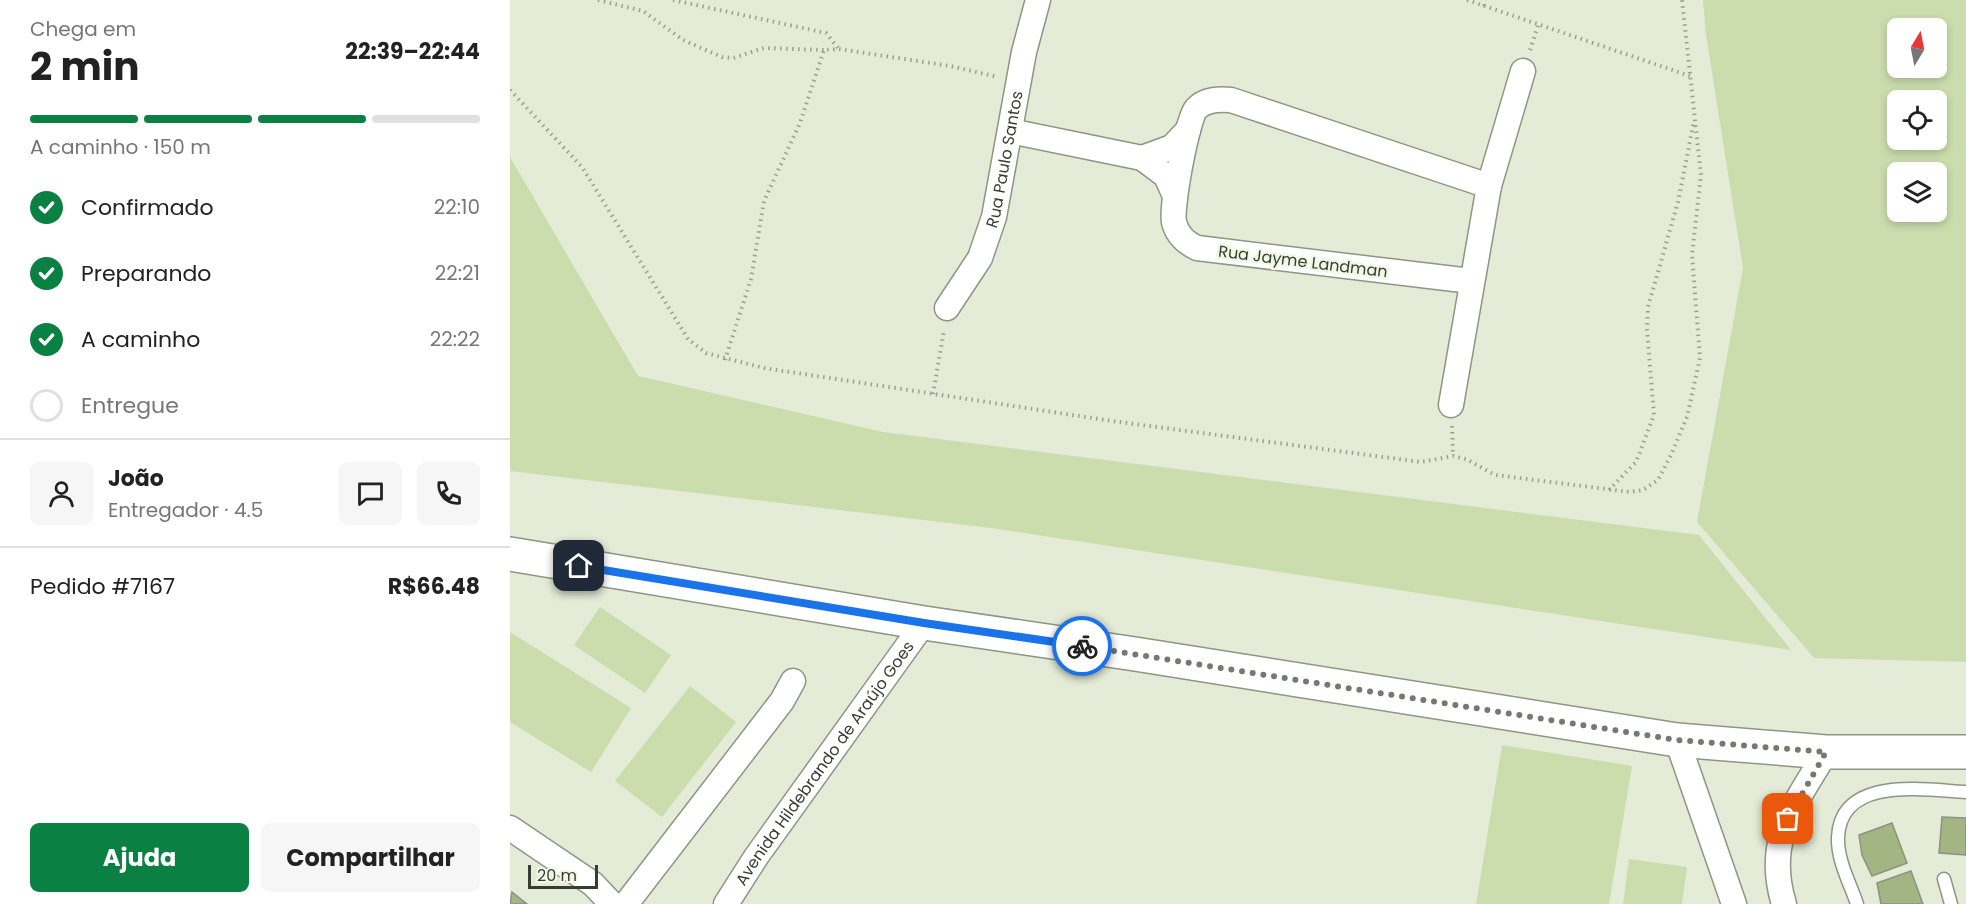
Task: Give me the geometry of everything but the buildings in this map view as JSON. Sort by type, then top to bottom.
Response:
[{"type":"street","name":"Rua Paulo Santos","points":[[947,308],[980,258],[994,217],[1019,81],[1038,0]]},
{"type":"street","points":[[1451,405],[1471,281],[1490,186],[1523,71]]},
{"type":"street","name":"Rua Jayme Landman","points":[[1471,281],[1197,248],[1185,242],[1178,233],[1174,221],[1175,196],[1188,130],[1192,116],[1202,104],[1217,99],[1231,100],[1490,186]]},
{"type":"street","name":"Rua Jayme Landman","points":[[1142,158],[1172,147],[1188,130]]},
{"type":"street","points":[[1010,131],[1142,158],[1166,176],[1175,196]]},
{"type":"street","points":[[510,554],[924,623],[1146,655],[1677,740],[1826,752],[1966,752]]},
{"type":"street","name":"Avenida Hildebrando de Araújo Goes","points":[[726,904],[756,856],[924,623]]},
{"type":"street","points":[[626,904],[782,701],[793,681]]},
{"type":"street","points":[[1677,740],[1734,904]]},
{"type":"street","points":[[1784,904],[1777,867],[1780,833],[1826,752]]},
{"type":"street","points":[[510,828],[593,884],[612,904]]},
{"type":"lane","points":[[1857,904],[1840,857],[1838,837],[1845,813],[1874,791],[1966,792]]},
{"type":"lane","points":[[1944,879],[1951,904]]},
{"type":"path","points":[[598,0],[643,11],[683,40],[722,57],[733,58],[764,48],[838,49],[950,66],[1019,81]]},
{"type":"path","points":[[673,0],[826,33],[838,49]]},
{"type":"path","points":[[1467,0],[1690,76]]},
{"type":"path","points":[[1484,6],[1485,0]]},
{"type":"path","points":[[510,90],[582,167],[688,339],[705,353],[725,360],[1112,421],[1421,462],[1453,456],[1466,459],[1495,475],[1609,490],[1643,490],[1658,480],[1687,417],[1697,382],[1700,344],[1692,255],[1701,175],[1682,0]]},
{"type":"path","points":[[1534,36],[1539,23]]},
{"type":"path","points":[[725,360],[749,288],[764,201],[800,123],[824,50]]},
{"type":"path","points":[[1609,490],[1636,462],[1654,415],[1647,329],[1648,307],[1678,202],[1695,117]]},
{"type":"path","points":[[933,394],[947,308]]},
{"type":"path","points":[[1452,436],[1453,456]]},
{"type":"green space","points":[[1703,0],[1966,0],[1966,662],[1814,658],[1697,522],[1743,268],[1706,35]]},
{"type":"green space","points":[[510,157],[638,376],[883,432],[1699,535],[1791,650],[991,528],[510,471]]},
{"type":"green space","points":[[600,607],[671,655],[645,693],[574,645]]},
{"type":"green space","points":[[510,632],[631,708],[591,772],[510,722]]},
{"type":"green space","points":[[690,686],[736,722],[662,817],[615,781]]},
{"type":"green space","points":[[1502,745],[1632,766],[1609,904],[1476,904]]},
{"type":"green space","points":[[1629,859],[1687,867],[1682,904],[1623,904]]},
{"type":"way so far","points":[[1082,646],[1677,740],[1826,752],[1788,819]]},
{"type":"route","points":[[579,566],[924,623],[1082,646]]}]
